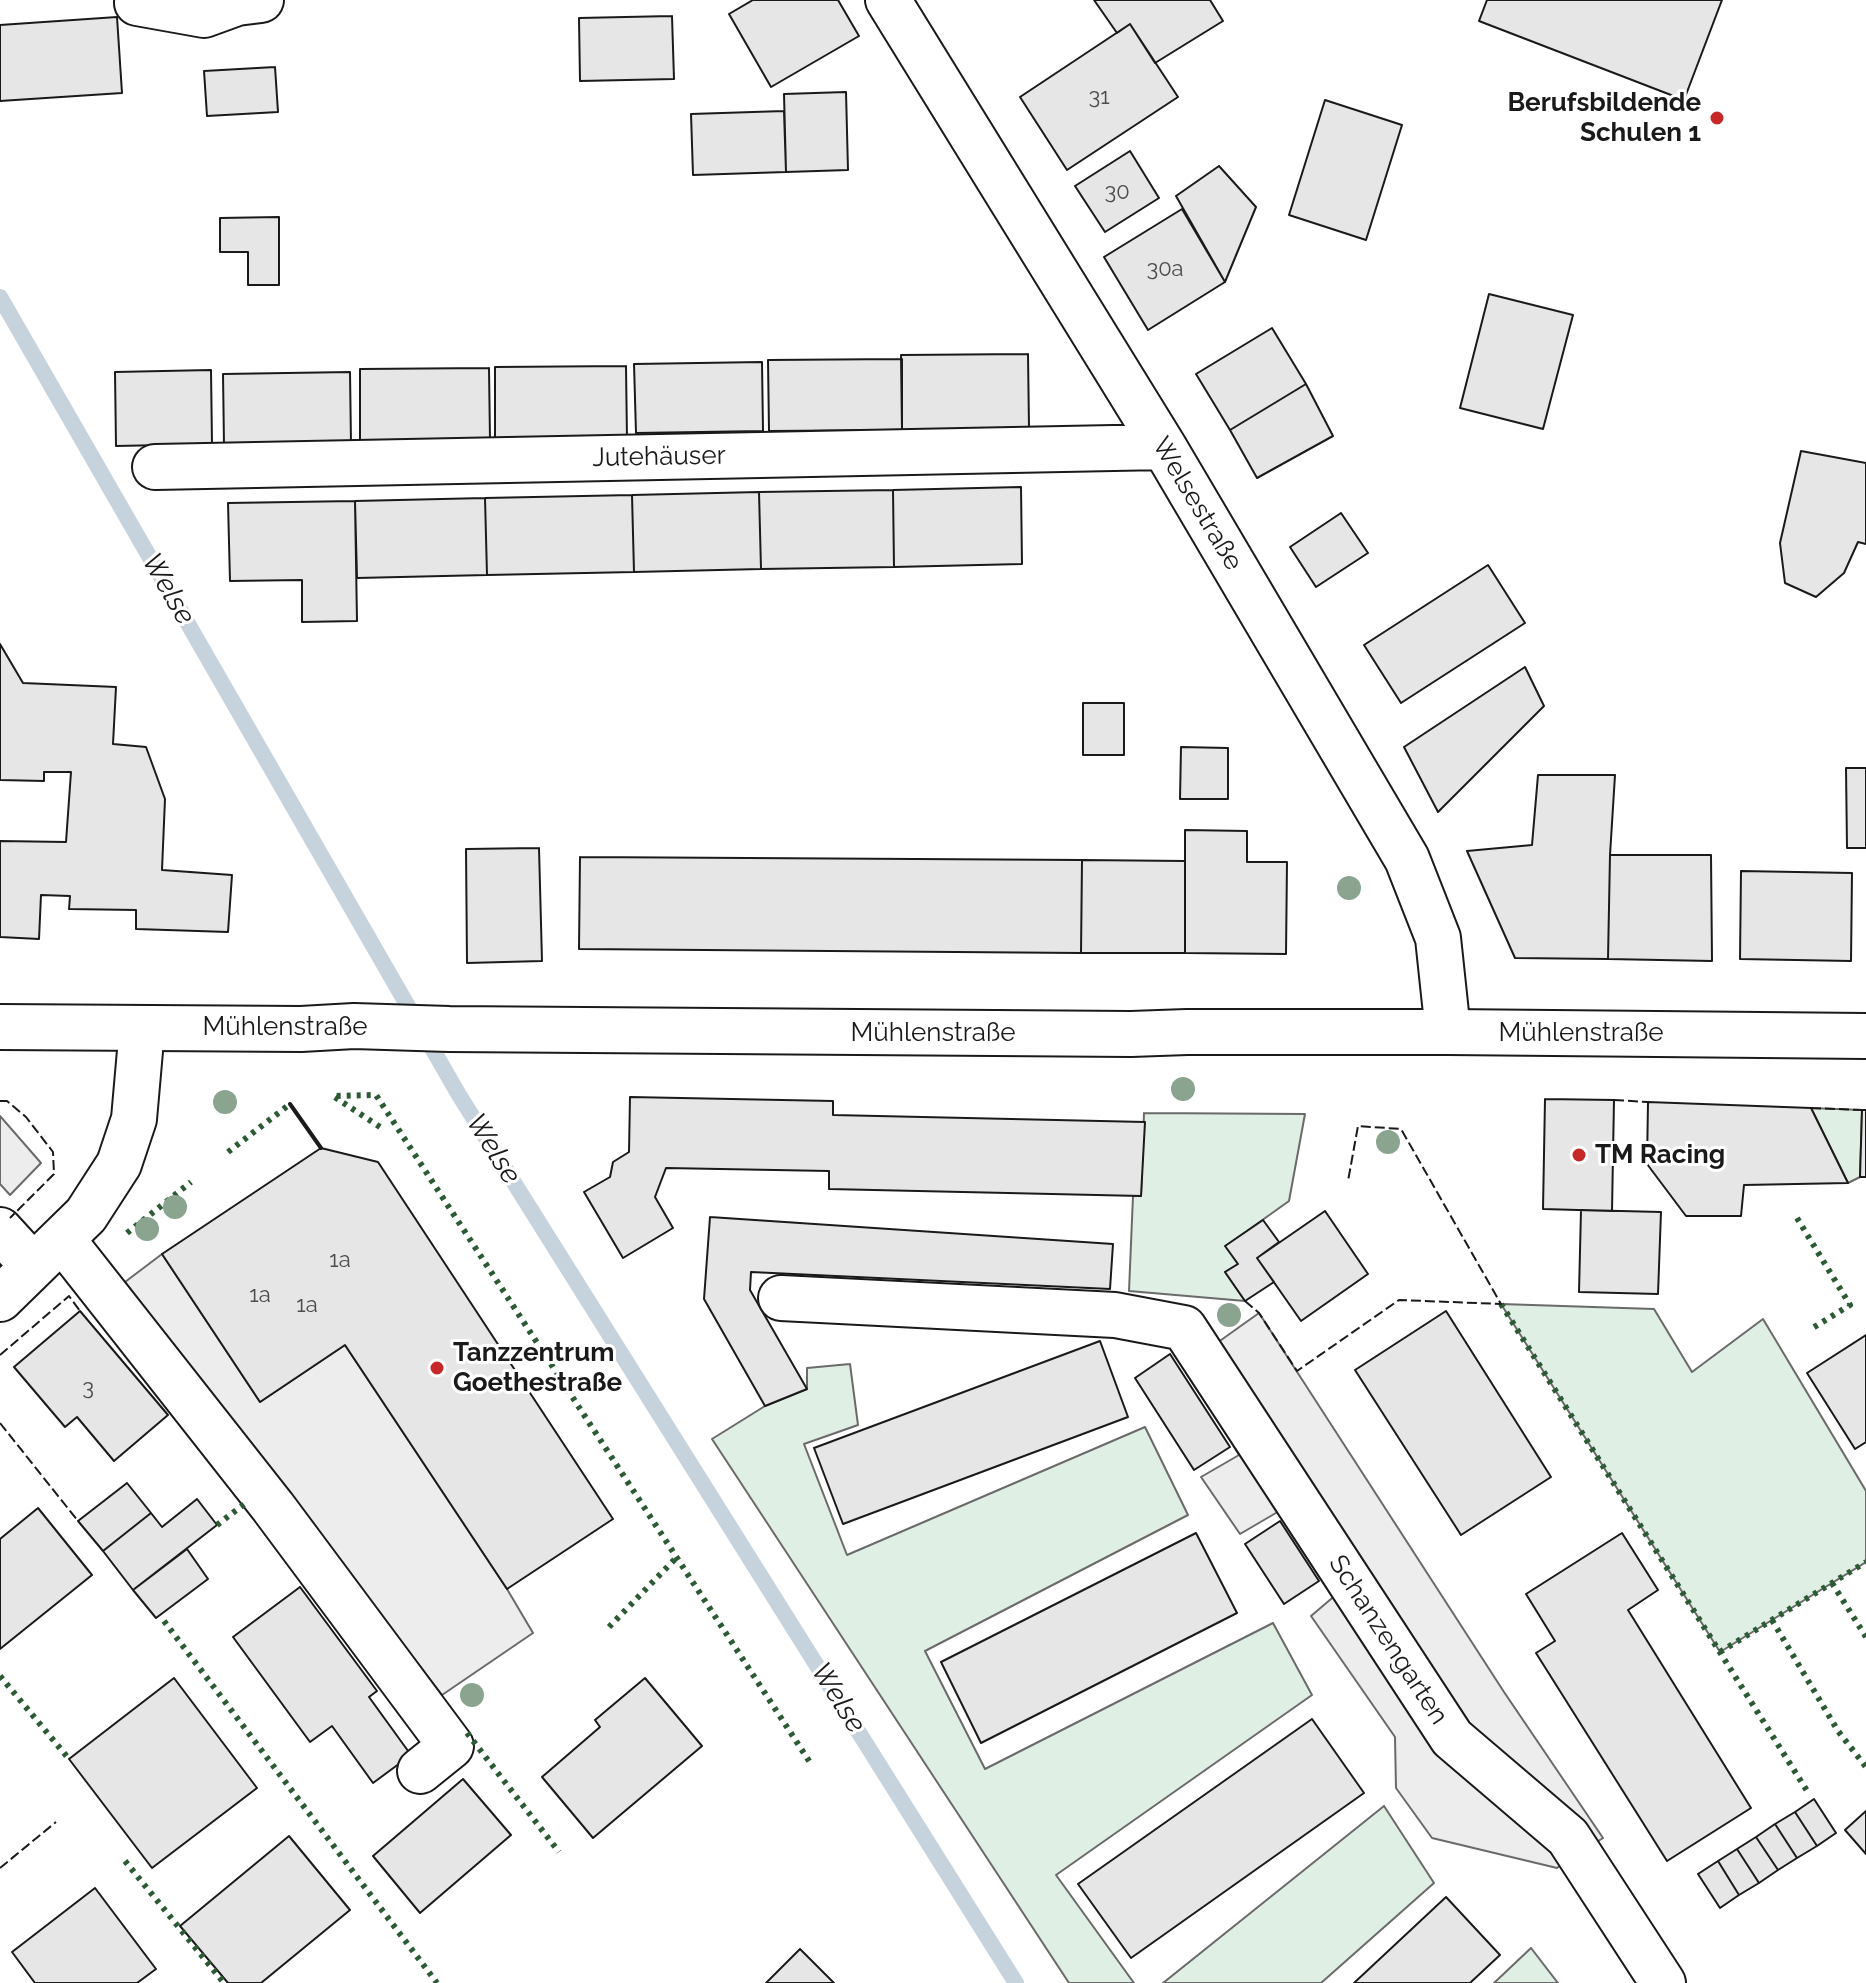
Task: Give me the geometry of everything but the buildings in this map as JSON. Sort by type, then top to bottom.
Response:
[{"type":"street","points":[[137,3],[204,15],[237,3],[261,0]]},
{"type":"street","name":"Welsestraße","points":[[893,2],[1164,447],[1407,859],[1438,938],[1448,1032]]},
{"type":"street","name":"Jutehäuser","points":[[155,467],[1164,447]]},
{"type":"street","name":"Mühlenstraße","points":[[0,1027],[301,1029],[354,1026],[1115,1034],[1448,1032],[1866,1036]]},
{"type":"street","points":[[0,1299],[86,1215],[119,1164],[134,1119],[142,1028]]},
{"type":"street","points":[[0,1230],[48,1253],[273,1507],[451,1746],[420,1771]]},
{"type":"street","name":"Schanzengarten","points":[[781,1298],[1115,1315],[1184,1328],[1452,1738],[1568,1837],[1663,1983]]},
{"type":"green space","points":[[1811,1108],[1862,1110],[1860,1177],[1848,1183]]},
{"type":"green space","points":[[1144,1113],[1305,1114],[1289,1201],[1226,1246],[1238,1264],[1225,1272],[1245,1301],[1129,1291],[1133,1196],[1141,1196]]},
{"type":"green space","points":[[1501,1304],[1654,1309],[1692,1372],[1763,1319],[1866,1491],[1866,1562],[1720,1652]]},
{"type":"green space","points":[[850,1364],[858,1425],[804,1444],[847,1555],[1145,1427],[1188,1515],[925,1651],[985,1769],[1273,1623],[1312,1695],[1056,1875],[1134,1983],[1069,1983],[712,1439],[765,1406],[807,1389],[807,1368]]},
{"type":"green space","points":[[1384,1806],[1434,1883],[1321,1983],[1163,1983]]},
{"type":"green space","points":[[1531,1948],[1558,1983],[1494,1983]]},
{"type":"shaded area","points":[[0,1116],[41,1163],[10,1195],[0,1184]]},
{"type":"shaded area","points":[[162,1254],[260,1402],[345,1345],[533,1633],[442,1695],[125,1282]]},
{"type":"shaded area","points":[[1259,1313],[1504,1692],[1603,1838],[1557,1868],[1432,1838],[1396,1788],[1395,1737],[1311,1616],[1338,1593],[1281,1510],[1240,1534],[1201,1477],[1239,1455],[1186,1365]]},
{"type":"waterway","name":"Welse","points":[[0,297],[459,1095],[1016,1983]]},
{"type":"hedge","points":[[380,1127],[333,1096],[376,1095],[811,1764]]},
{"type":"hedge","points":[[228,1152],[290,1104]]},
{"type":"hedge","points":[[127,1233],[191,1182]]},
{"type":"hedge","points":[[1797,1218],[1850,1305],[1811,1329]]},
{"type":"hedge","points":[[1501,1304],[1809,1794]]},
{"type":"hedge","points":[[217,1525],[247,1502]]},
{"type":"hedge","points":[[609,1627],[677,1557]]},
{"type":"hedge","points":[[1720,1652],[1866,1562]]},
{"type":"hedge","points":[[1832,1583],[1866,1637]]},
{"type":"hedge","points":[[1772,1620],[1838,1731],[1866,1767]]},
{"type":"hedge","points":[[164,1621],[437,1983]]},
{"type":"hedge","points":[[0,1676],[69,1759]]},
{"type":"hedge","points":[[467,1733],[559,1852]]},
{"type":"hedge","points":[[125,1861],[224,1983]]},
{"type":"fence","points":[[1614,1100],[1648,1102]]},
{"type":"fence","points":[[0,1101],[7,1101],[26,1117],[53,1152],[54,1174],[10,1218]]},
{"type":"fence","points":[[1811,1108],[1862,1110]]},
{"type":"fence","points":[[1245,1301],[1259,1313],[1297,1371],[1399,1300],[1501,1304],[1401,1129],[1358,1126],[1348,1181]]},
{"type":"fence","points":[[0,1355],[69,1296],[80,1311]]},
{"type":"fence","points":[[0,1423],[78,1521]]},
{"type":"fence","points":[[0,1868],[56,1822]]},
{"type":"wall","points":[[290,1104],[321,1148]]},
{"type":"place","name":"Berufsbildende Schulen 1","points":[[1717,118]]},
{"type":"place","name":"TM Racing","points":[[1579,1155]]},
{"type":"place","name":"Tanzzentrum Goethestraße","points":[[437,1368]]}]
